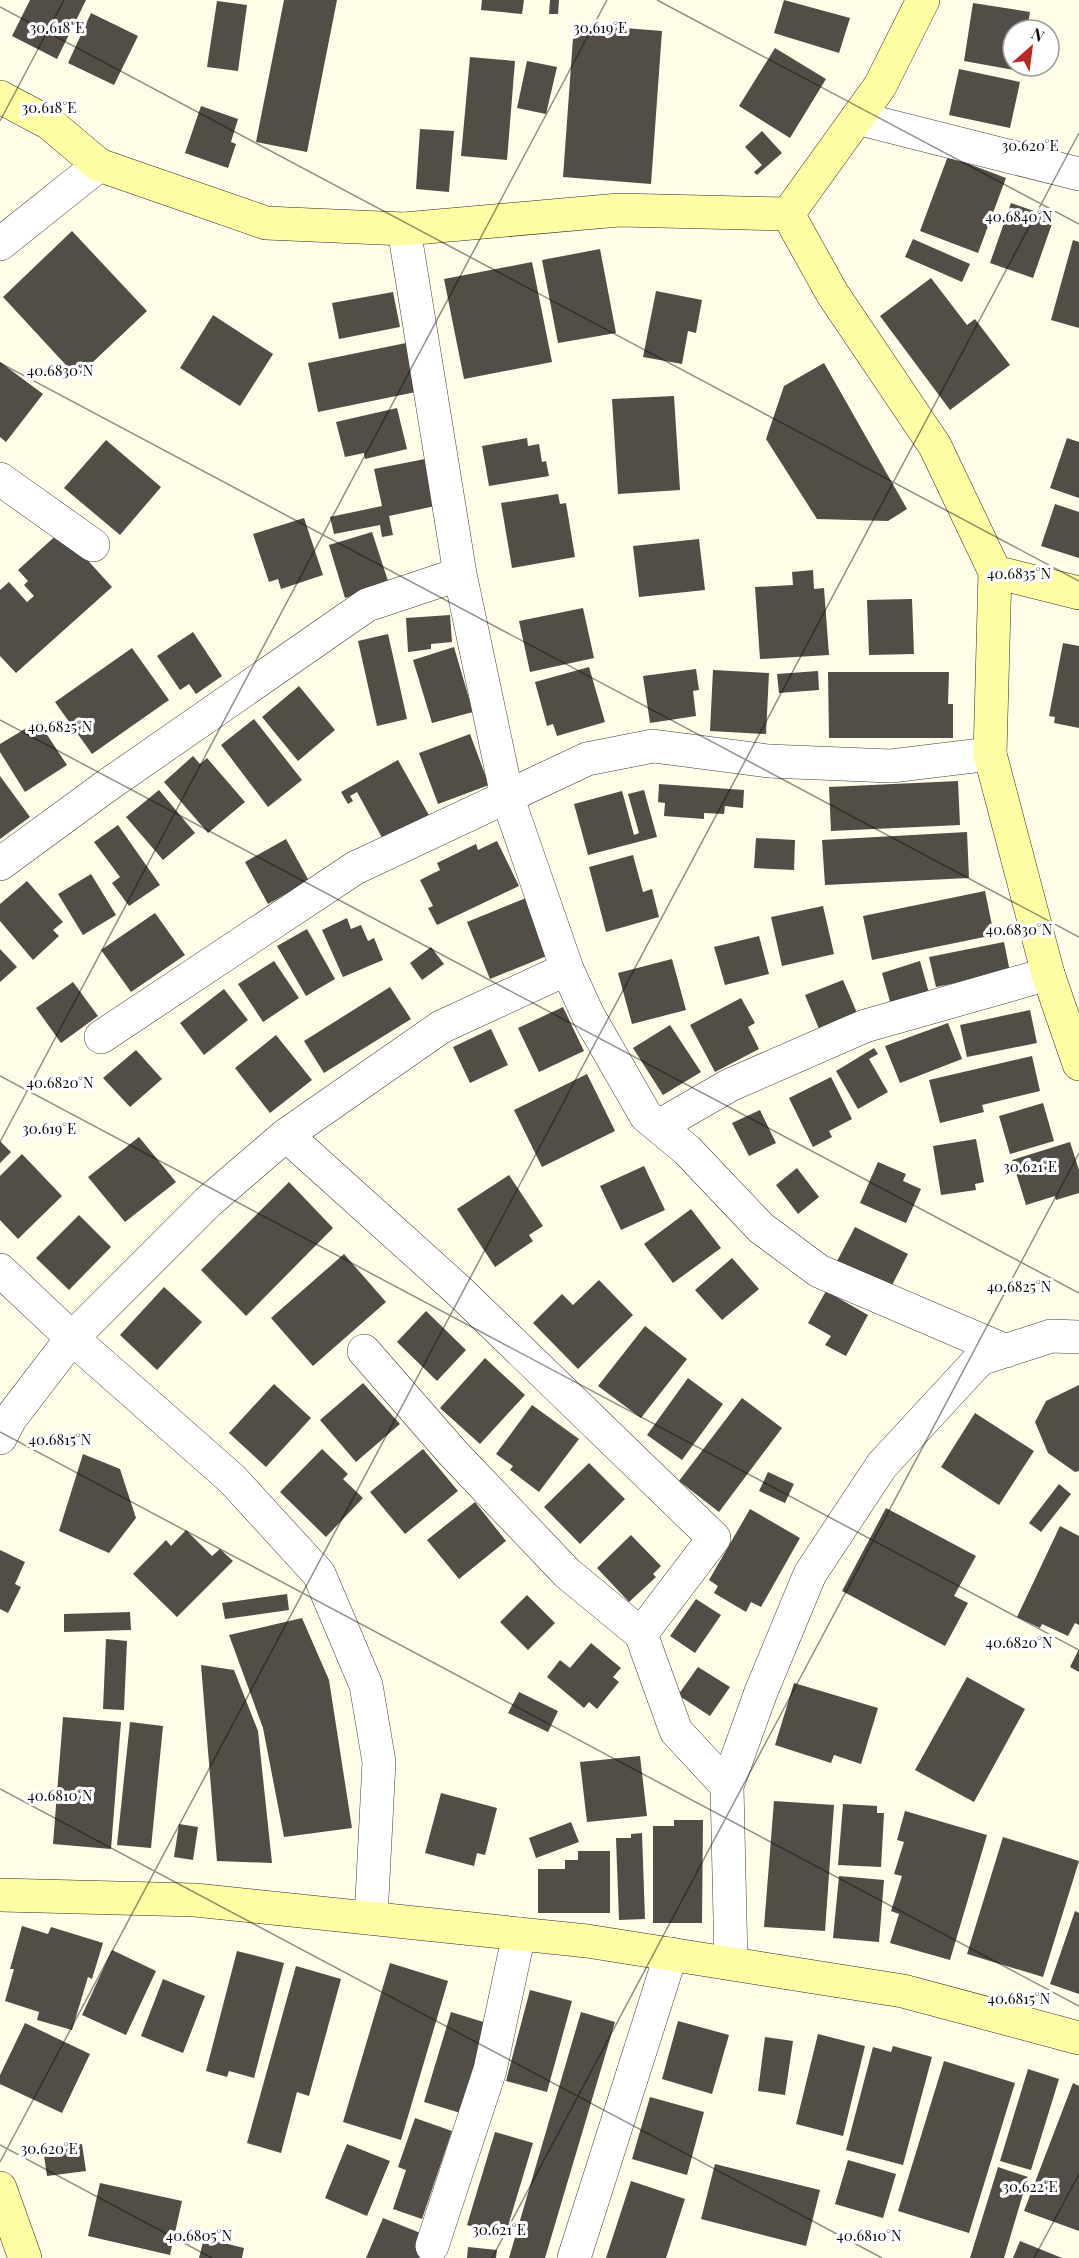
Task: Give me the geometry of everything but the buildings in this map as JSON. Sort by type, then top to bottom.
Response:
[{"type":"main road","points":[[788,214],[880,86],[923,0]]},
{"type":"main road","points":[[0,97],[49,123],[99,165],[266,223],[404,229],[619,210],[788,214]]},
{"type":"main road","points":[[788,214],[832,293],[935,446],[995,572],[990,754],[1048,974],[1079,1064]]},
{"type":"main road","points":[[995,572],[1079,593]]},
{"type":"main road","points":[[0,1895],[195,1900],[587,1941],[903,1991],[1079,2038]]},
{"type":"main road","points":[[0,2188],[25,2258]]},
{"type":"street","points":[[857,118],[1079,174]]},
{"type":"street","points":[[0,244],[99,165]]},
{"type":"street","points":[[404,229],[460,574],[507,796],[567,969],[588,1016],[646,1116],[687,1150],[761,1228],[819,1271],[1006,1351]]},
{"type":"street","points":[[5,493],[93,544]]},
{"type":"street","points":[[0,864],[105,787],[367,605],[460,574]]},
{"type":"street","points":[[101,1037],[355,868],[587,759],[653,746],[768,761],[891,766],[990,754]]},
{"type":"street","points":[[0,1438],[10,1419],[72,1338],[208,1202],[285,1135],[441,1027],[567,969]]},
{"type":"street","points":[[659,1126],[730,1085],[865,1026],[1048,974]]},
{"type":"street","points":[[285,1135],[458,1290],[714,1538],[641,1634]]},
{"type":"street","points":[[0,1270],[72,1338],[232,1479],[319,1574],[366,1685],[379,1762],[371,1918]]},
{"type":"street","points":[[731,1964],[728,1786],[761,1692],[810,1574],[882,1465],[980,1359],[1051,1336],[1079,1337]]},
{"type":"street","points":[[364,1351],[452,1452],[567,1573],[641,1634],[676,1731],[728,1786]]},
{"type":"street","points":[[432,2246],[490,2070],[519,1934]]},
{"type":"street","points":[[574,2258],[671,1954]]}]
